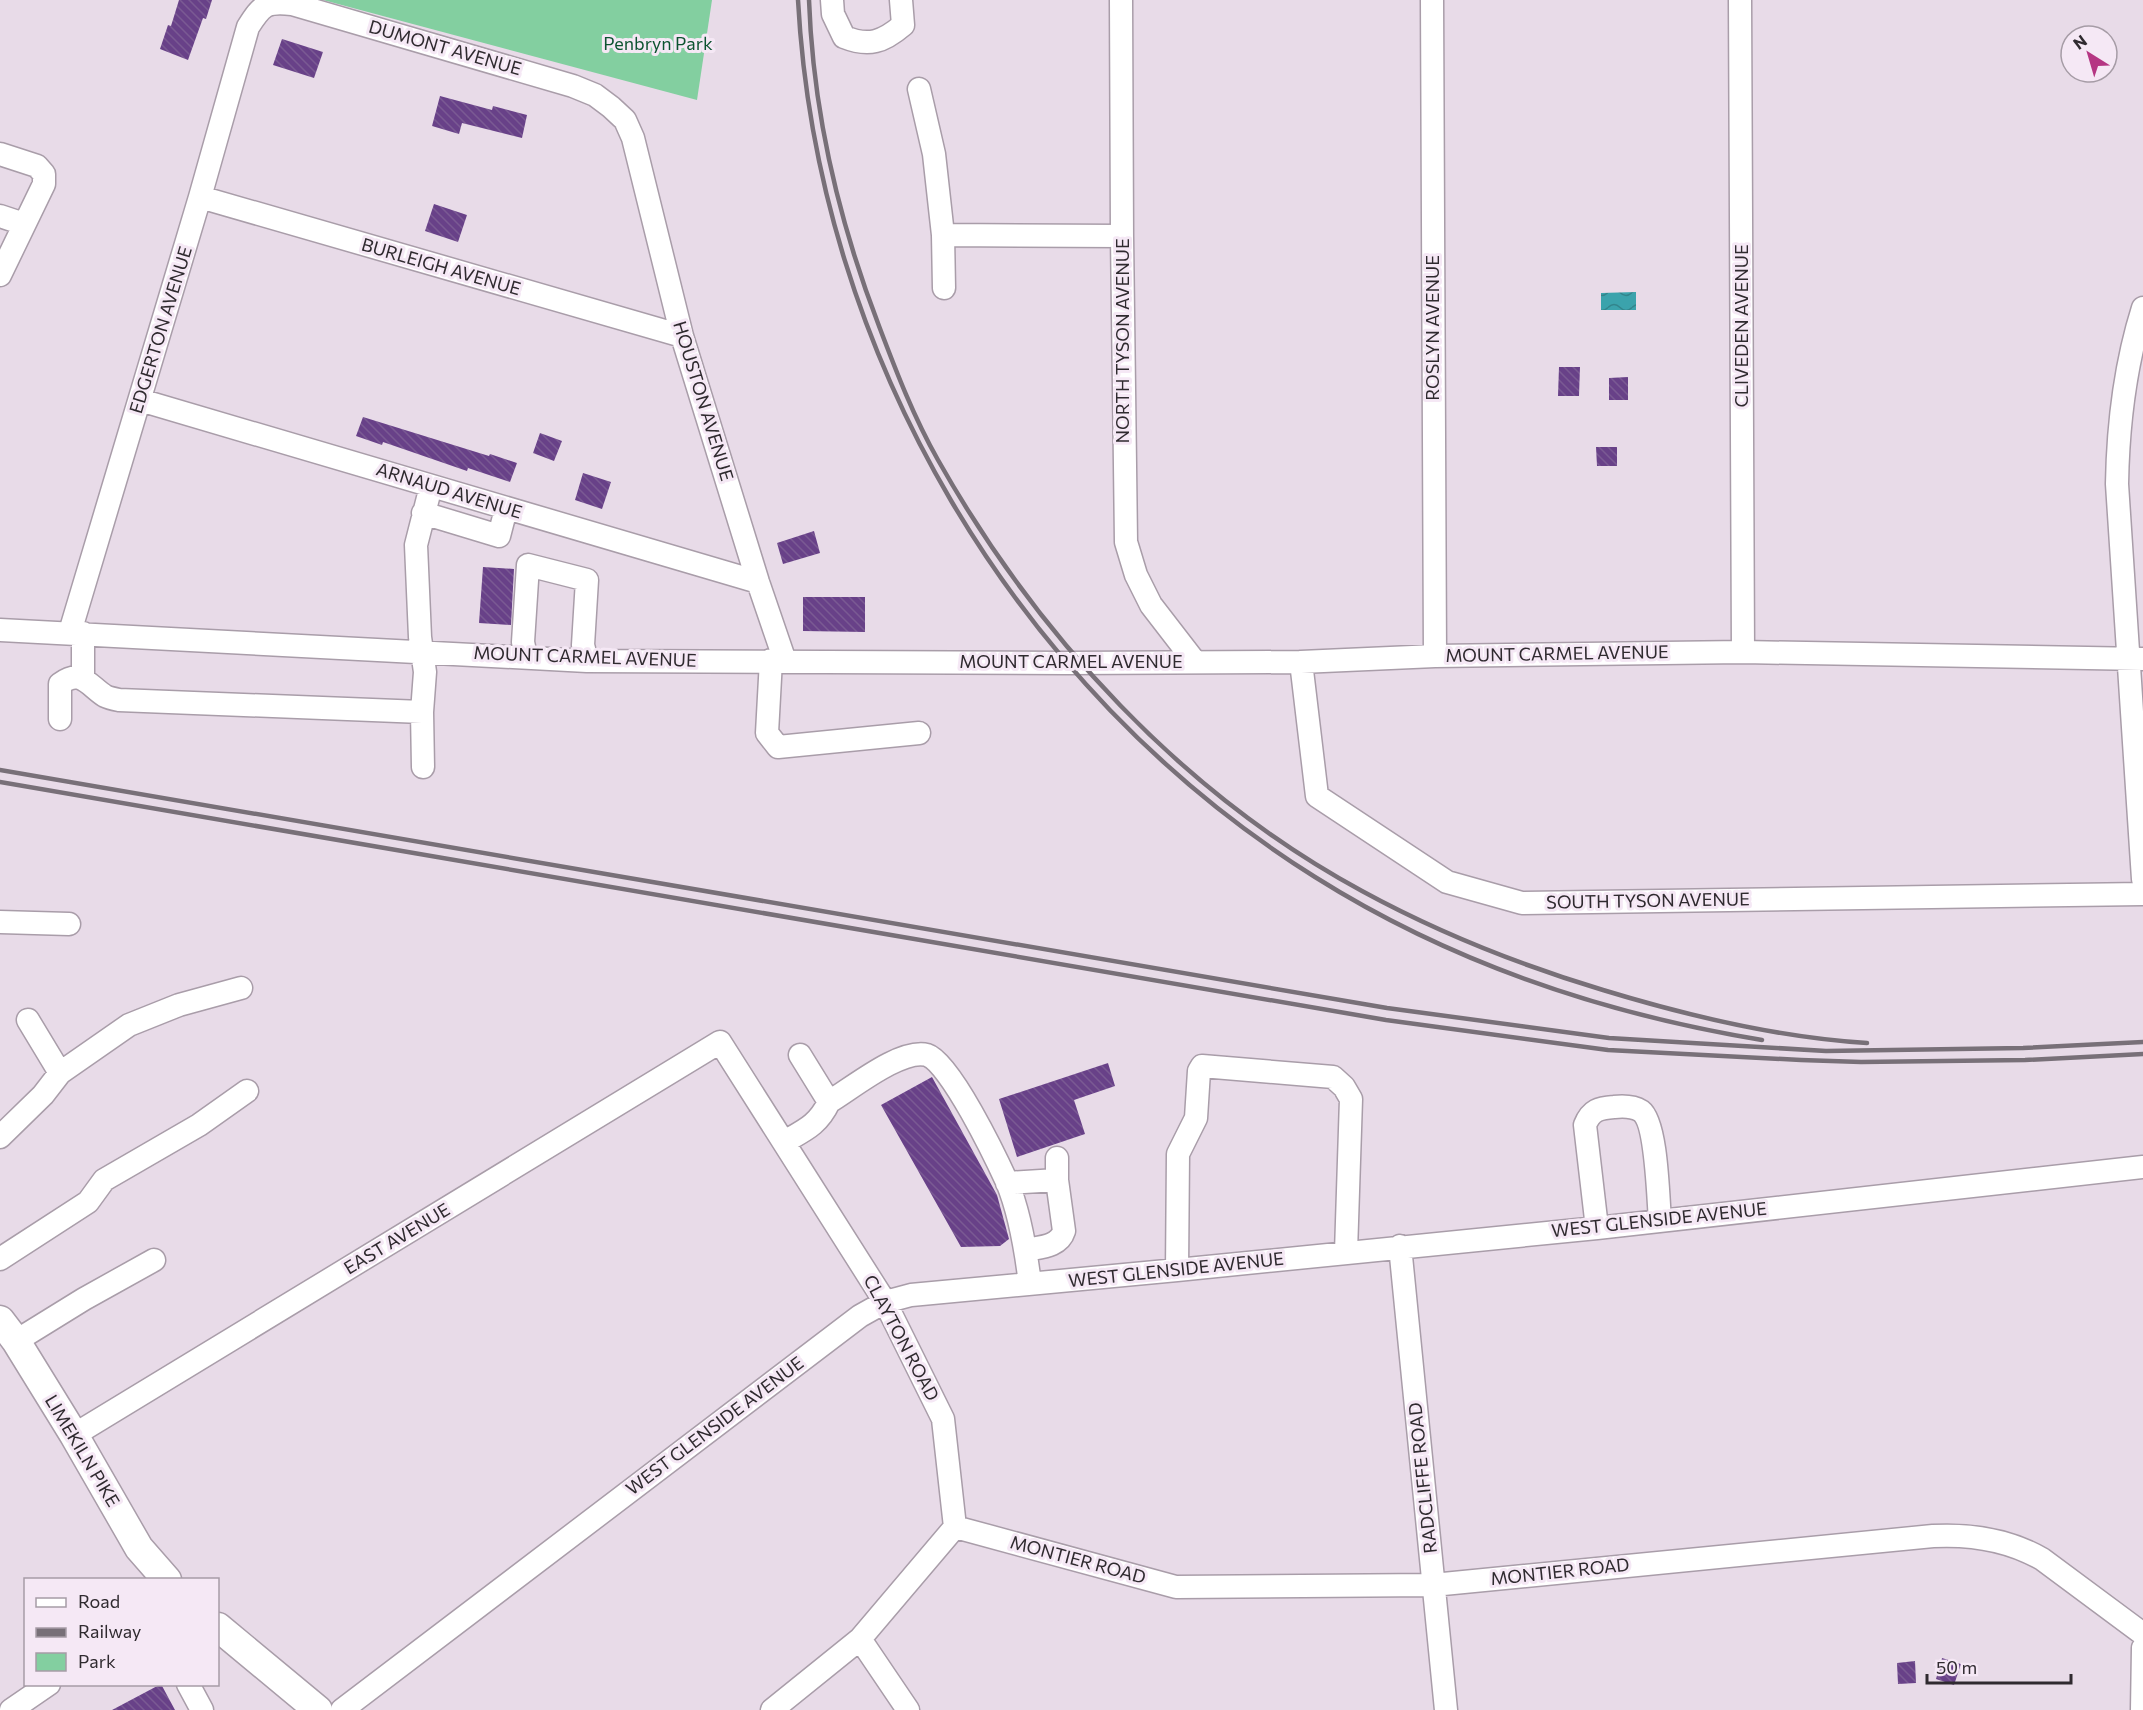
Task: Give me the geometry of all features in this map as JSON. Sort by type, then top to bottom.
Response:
[{"type":"main road","name":"LIMEKILN PIKE","points":[[8,1330],[74,1435],[139,1548],[165,1578]]},
{"type":"main road","points":[[219,1630],[318,1710]]},
{"type":"street","points":[[832,0],[833,14],[844,37],[856,42],[870,43],[888,38],[903,26],[901,0]]},
{"type":"street","name":"NORTH TYSON AVENUE","points":[[1121,0],[1125,542],[1136,575],[1151,605],[1195,662]]},
{"type":"street","name":"ROSLYN AVENUE","points":[[1432,0],[1434,656]]},
{"type":"street","name":"CLIVEDEN AVENUE","points":[[1740,0],[1743,652]]},
{"type":"street","name":"DUMONT AVENUE","points":[[257,12],[276,2],[292,4],[573,86],[595,95],[610,107],[625,120],[633,138]]},
{"type":"street","name":"EDGERTON AVENUE","points":[[83,678],[77,632],[140,400],[257,12]]},
{"type":"street","points":[[919,89],[934,153],[943,235],[944,288]]},
{"type":"street","name":"HOUSTON AVENUE","points":[[633,138],[682,336],[758,582],[778,661]]},
{"type":"street","points":[[0,154],[37,166],[44,174],[44,184],[0,275]]},
{"type":"street","name":"BURLEIGH AVENUE","points":[[200,197],[682,336]]},
{"type":"street","points":[[0,216],[24,224]]},
{"type":"street","points":[[943,235],[1122,236]]},
{"type":"street","points":[[2143,308],[2126,380],[2118,448],[2117,484],[2135,659],[2143,879]]},
{"type":"street","name":"ARNAUD AVENUE","points":[[140,400],[758,582]]},
{"type":"street","points":[[423,767],[422,712],[425,672],[416,545],[431,486]]},
{"type":"street","points":[[423,513],[499,536],[506,508]]},
{"type":"street","points":[[526,656],[524,642],[528,565],[587,580],[583,645],[586,661]]},
{"type":"street","name":"MOUNT CARMEL AVENUE","points":[[0,630],[77,632],[586,661],[1301,662],[1434,656],[1743,652],[2135,659]]},
{"type":"street","points":[[778,661],[767,733],[778,747],[919,734]]},
{"type":"street","name":"SOUTH TYSON AVENUE","points":[[1301,662],[1317,796],[1447,882],[1522,903],[2143,894]]},
{"type":"street","points":[[60,718],[60,684],[69,678],[83,678],[106,697],[118,700],[422,712]]},
{"type":"street","points":[[0,922],[69,924]]},
{"type":"street","points":[[0,1137],[43,1095],[60,1073],[129,1025],[179,1005],[241,988]]},
{"type":"street","points":[[28,1020],[60,1073]]},
{"type":"street","name":"CLAYTON ROAD","points":[[720,1042],[885,1302],[943,1419],[955,1527]]},
{"type":"street","name":"EAST AVENUE","points":[[74,1435],[720,1042]]},
{"type":"street","points":[[800,1055],[829,1102]]},
{"type":"street","points":[[784,1142],[813,1126],[823,1115],[829,1102],[891,1063],[911,1055],[928,1055],[946,1071],[958,1088],[1007,1183],[1026,1250],[1030,1284]]},
{"type":"street","points":[[1177,1270],[1178,1154],[1196,1118],[1199,1071],[1202,1066],[1333,1077],[1344,1087],[1351,1099],[1346,1252]]},
{"type":"street","points":[[0,1259],[88,1202],[104,1180],[199,1125],[247,1091]]},
{"type":"street","points":[[1597,1228],[1585,1125],[1589,1115],[1596,1109],[1607,1107],[1633,1107],[1643,1113],[1656,1161],[1660,1220]]},
{"type":"street","name":"WEST GLENSIDE AVENUE","points":[[342,1710],[860,1316],[885,1302],[911,1295],[1597,1228],[2143,1167]]},
{"type":"street","points":[[1007,1183],[1057,1169],[1064,1231],[1062,1236],[1052,1244],[1026,1250]]},
{"type":"street","name":"RADCLIFFE ROAD","points":[[1400,1246],[1446,1710]]},
{"type":"street","points":[[8,1330],[84,1299],[154,1260]]},
{"type":"street","points":[[772,1710],[860,1639],[955,1527]]},
{"type":"street","name":"MONTIER ROAD","points":[[955,1527],[1176,1587],[1433,1585],[1933,1536],[1960,1536],[1988,1539],[2030,1552],[2058,1570],[2143,1634]]},
{"type":"street","points":[[860,1639],[908,1710]]},
{"type":"street","points":[[2142,1710],[2143,1648]]},
{"type":"street","points":[[11,1710],[46,1686]]},
{"type":"street","points":[[189,1686],[202,1710]]},
{"type":"green space","name":"Penbryn Park","points":[[323,0],[712,0],[697,100]]},
{"type":"water","points":[[1636,292],[1636,310],[1601,310],[1601,293]]},
{"type":"building","points":[[179,0],[212,0],[188,60],[160,49],[168,25],[171,26]]},
{"type":"building","points":[[282,39],[323,52],[314,78],[273,65]]},
{"type":"building","points":[[440,96],[492,110],[493,106],[527,115],[522,138],[462,123],[459,134],[432,126]]},
{"type":"building","points":[[434,204],[467,215],[458,242],[425,231]]},
{"type":"building","points":[[1559,367],[1580,367],[1579,396],[1558,396]]},
{"type":"building","points":[[1628,377],[1628,400],[1609,400],[1609,378]]},
{"type":"building","points":[[363,417],[517,463],[510,482],[468,468],[467,471],[383,442],[382,445],[356,436]]},
{"type":"building","points":[[540,433],[562,441],[554,461],[533,453]]},
{"type":"building","points":[[1596,447],[1617,447],[1617,466],[1597,466]]},
{"type":"building","points":[[583,473],[611,482],[602,509],[575,500]]},
{"type":"building","points":[[814,531],[820,553],[783,564],[777,543]]},
{"type":"building","points":[[483,567],[514,569],[511,625],[479,623]]},
{"type":"building","points":[[803,597],[865,597],[865,632],[803,631]]},
{"type":"building","points":[[1108,1063],[1115,1086],[1074,1100],[1085,1134],[1017,1157],[999,1099]]},
{"type":"building","points":[[932,1077],[997,1195],[1009,1239],[1000,1246],[961,1247],[881,1105]]},
{"type":"building","points":[[1942,1658],[1961,1664],[1954,1685],[1936,1679]]},
{"type":"building","points":[[1915,1661],[1916,1683],[1898,1684],[1897,1663]]},
{"type":"building","points":[[157,1686],[162,1686],[175,1710],[112,1710]]},
{"type":"railway","points":[[798,0],[813,132],[845,260],[891,383],[951,501],[1025,610],[1110,710],[1207,800],[1315,877],[1420,935],[1530,981],[1587,999],[1645,1016],[1762,1040]]},
{"type":"railway","points":[[809,0],[822,125],[840,207],[865,287],[913,411],[938,460],[978,525],[1021,588],[1069,649],[1120,706],[1176,759],[1234,808],[1296,852],[1362,891],[1420,921],[1541,970],[1667,1008],[1768,1031],[1867,1043]]},
{"type":"railway","points":[[0,770],[1387,1008],[1609,1038],[1826,1051],[2023,1048],[2143,1042]]},
{"type":"railway","points":[[0,782],[1386,1020],[1608,1050],[1861,1062],[2025,1060],[2143,1054]]}]
